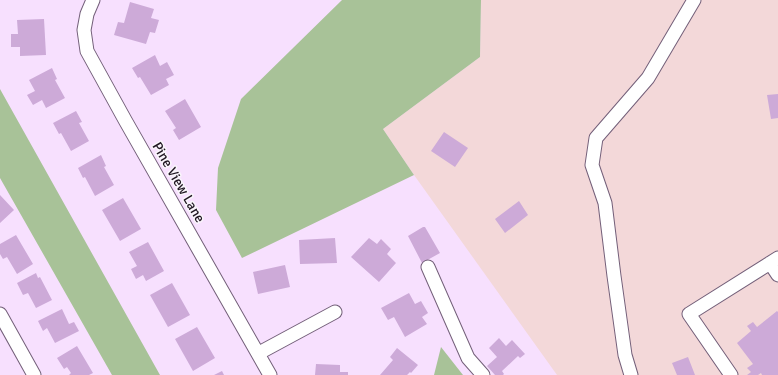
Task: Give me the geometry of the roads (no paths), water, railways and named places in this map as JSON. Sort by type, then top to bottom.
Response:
[{"type":"street","name":"Pine View Lane","points":[[93,0],[87,14],[84,30],[87,51],[270,375]]},
{"type":"street","points":[[631,375],[625,355],[605,203],[592,165],[596,138],[648,78],[694,0]]},
{"type":"street","points":[[731,375],[689,314],[774,260],[778,275]]},
{"type":"street","points":[[428,267],[468,358],[483,375]]},
{"type":"street","points":[[258,353],[335,312]]},
{"type":"street","points":[[0,314],[34,375]]}]
